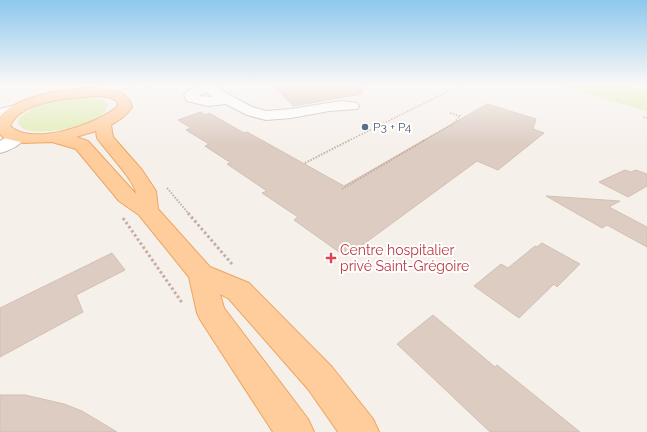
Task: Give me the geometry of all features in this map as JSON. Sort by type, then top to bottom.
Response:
[{"type":"main road","points":[[26,106],[1,122],[7,133],[18,137],[51,137],[79,132],[103,124],[122,111],[125,105]]},
{"type":"main road","points":[[103,124],[105,138],[136,174],[146,191],[147,210]]},
{"type":"main road","points":[[51,137],[82,145],[126,197],[147,210],[201,274],[239,291],[320,378],[360,432]]},
{"type":"main road","points":[[201,274],[211,313],[295,432]]},
{"type":"street","points":[[238,105],[256,114],[271,115],[288,114],[339,105]]},
{"type":"street","points":[[342,105],[352,106]]},
{"type":"street","points":[[0,148],[18,137]]},
{"type":"path","points":[[305,163],[421,105]]},
{"type":"path","points":[[342,189],[453,124],[460,116],[450,112]]},
{"type":"path","points":[[643,117],[647,118]]},
{"type":"path","points":[[119,213],[187,310]]},
{"type":"green space","points":[[41,105],[108,105],[105,112],[86,124],[74,128],[47,131],[27,130],[19,125],[18,120],[32,109]]},
{"type":"green space","points":[[627,105],[647,105],[647,111]]},
{"type":"building","points":[[485,105],[491,105],[536,119],[533,129],[544,133],[498,170],[477,161],[346,257],[294,220],[298,217],[262,193],[267,191],[227,164],[231,163],[205,146],[209,144],[186,130],[191,128],[178,120],[201,112],[205,115],[209,113],[244,133],[247,132],[344,186]]},
{"type":"building","points":[[625,170],[631,172],[636,170],[647,174],[647,186],[628,197],[599,182]]},
{"type":"building","points":[[546,196],[620,201],[609,207],[647,227],[647,247],[607,225],[602,228]]},
{"type":"building","points":[[542,243],[580,264],[557,287],[554,284],[519,318],[474,286],[501,264],[508,268],[535,246],[537,247]]},
{"type":"building","points":[[112,253],[125,270],[76,295],[83,312],[0,357],[0,308]]},
{"type":"building","points":[[433,315],[495,367],[497,365],[580,432],[490,432],[397,344]]},
{"type":"building","points":[[0,395],[25,395],[64,404],[82,411],[117,432],[0,432]]},
{"type":"place","name":"P3 + P4","points":[[365,127]]},
{"type":"place","name":"Centre hospitalier privé Saint-Grégoire","points":[[331,258]]}]
